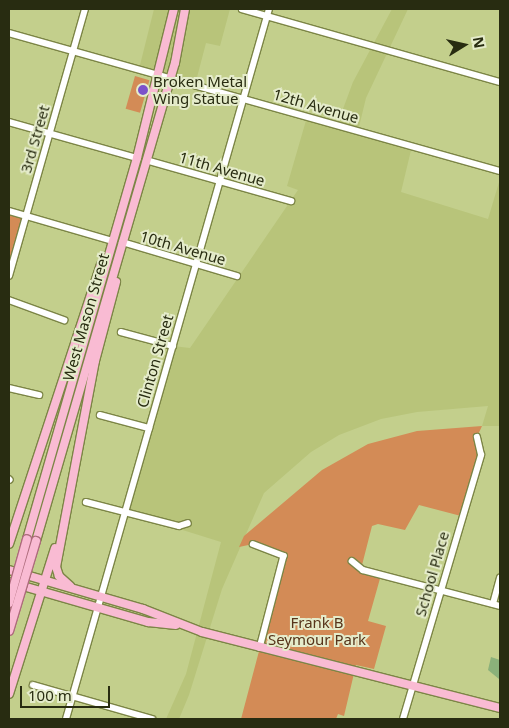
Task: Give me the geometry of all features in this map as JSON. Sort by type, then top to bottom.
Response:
[{"type":"main road","name":"West Mason Street","points":[[9,632],[32,540],[159,75],[174,9]]},
{"type":"main road","name":"West Mason Street","points":[[9,604],[32,540],[119,253],[170,78],[185,9]]},
{"type":"main road","points":[[9,544],[102,260],[112,243]]},
{"type":"main road","points":[[74,589],[59,576],[56,567],[64,518],[119,253]]},
{"type":"main road","points":[[9,694],[44,592],[64,518]]},
{"type":"main road","points":[[9,570],[153,613],[178,625],[260,648],[500,708]]},
{"type":"main road","points":[[9,582],[151,623],[178,625]]},
{"type":"street","name":"3rd Street","points":[[9,276],[85,9]]},
{"type":"street","points":[[242,9],[500,82]]},
{"type":"street","name":"Clinton Street","points":[[66,719],[270,9]]},
{"type":"street","name":"12th Avenue","points":[[9,33],[500,172]]},
{"type":"street","points":[[9,122],[137,158]]},
{"type":"street","name":"11th Avenue","points":[[146,160],[291,201]]},
{"type":"street","points":[[9,211],[112,243]]},
{"type":"street","name":"10th Avenue","points":[[122,242],[237,276]]},
{"type":"street","points":[[9,300],[64,320]]},
{"type":"street","points":[[122,332],[173,346]]},
{"type":"street","points":[[9,388],[39,395]]},
{"type":"street","points":[[100,415],[149,428]]},
{"type":"street","name":"School Place","points":[[403,719],[481,455],[477,437]]},
{"type":"street","points":[[86,502],[179,526],[188,523]]},
{"type":"street","points":[[253,544],[284,556],[260,648]]},
{"type":"street","points":[[352,561],[363,570],[500,606]]},
{"type":"street","points":[[493,604],[500,578]]},
{"type":"street","points":[[33,684],[152,719]]},
{"type":"shaded area","points":[[154,9],[230,9],[220,46],[206,43],[195,85],[139,69]]},
{"type":"shaded area","points":[[392,9],[408,9],[366,98],[358,131],[412,146],[401,192],[488,219],[500,179],[500,426],[482,426],[488,406],[417,412],[381,419],[339,435],[311,452],[264,493],[222,589],[189,695],[179,719],[166,719],[186,674],[221,542],[125,512],[173,346],[190,348],[298,190],[287,186],[307,117],[337,125],[353,82]]},
{"type":"green space","points":[[135,76],[149,80],[140,113],[126,109]]},
{"type":"green space","points":[[9,211],[26,216],[9,276]]},
{"type":"green space","name":"Frank B Seymour Park","points":[[482,426],[477,437],[481,450],[461,516],[419,505],[405,530],[378,524],[372,526],[361,569],[381,575],[368,621],[386,626],[374,669],[356,665],[344,716],[338,714],[336,719],[241,719],[284,557],[253,544],[239,547],[244,536],[322,470],[368,444],[417,431]]},
{"type":"building","points":[[491,657],[500,660],[499,679],[488,670]]},
{"type":"place","name":"Broken Metal Wing Statue","points":[[143,90]]}]
